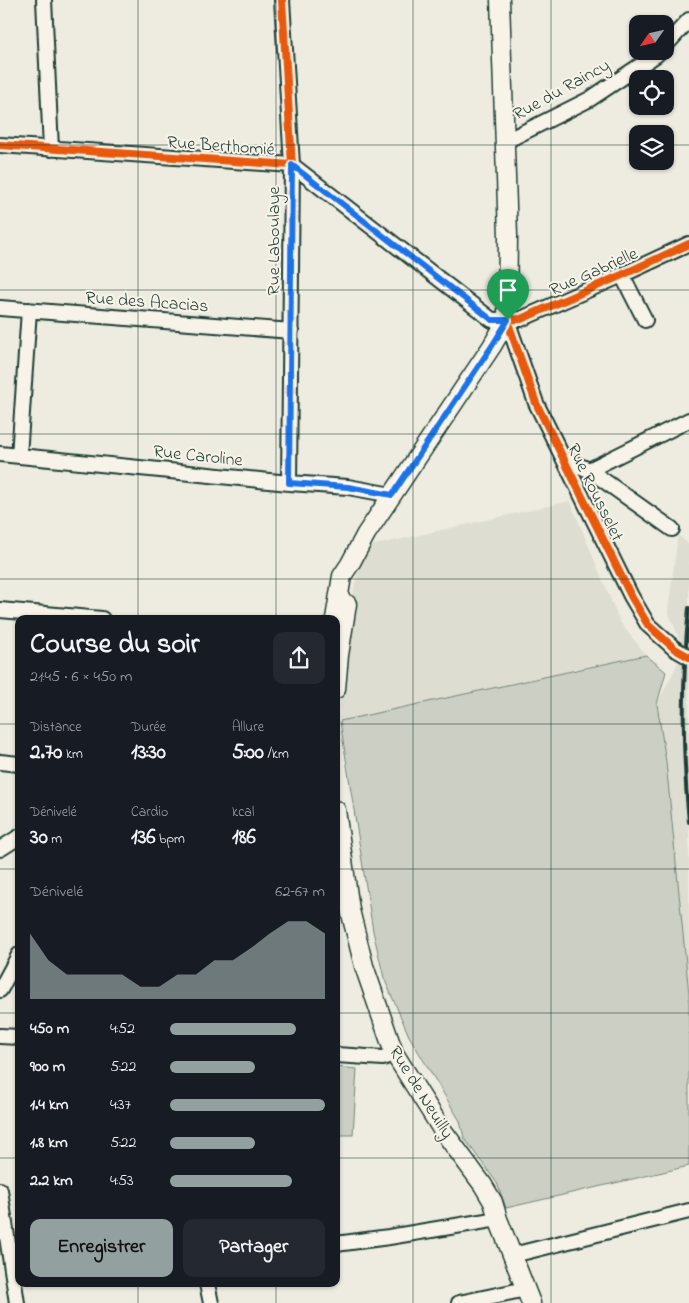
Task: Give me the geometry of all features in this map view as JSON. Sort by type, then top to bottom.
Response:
[{"type":"main road","points":[[336,615],[342,576],[366,534],[508,320],[508,236],[500,0]]},
{"type":"main road","points":[[340,640],[352,578],[350,564]]},
{"type":"main road","name":"Rue de Neuilly","points":[[340,839],[350,910],[364,966],[394,1053],[441,1128],[483,1185],[493,1202],[528,1296]]},
{"type":"street","points":[[44,0],[51,149]]},
{"type":"street","name":"Rue Laboulaye","points":[[282,0],[292,165],[289,483]]},
{"type":"street","points":[[674,36],[689,20]]},
{"type":"street","name":"Rue du Raincy","points":[[504,142],[590,99],[648,60]]},
{"type":"street","name":"Rue Berthomié","points":[[0,145],[292,165],[492,320],[508,320]]},
{"type":"street","name":"Rue Gabrielle","points":[[508,320],[521,319],[689,244]]},
{"type":"street","points":[[622,275],[645,320]]},
{"type":"street","name":"Rue des Acacias","points":[[0,308],[291,331]]},
{"type":"street","points":[[19,456],[29,310]]},
{"type":"street","name":"Rue Rousselet","points":[[508,320],[536,404],[631,596],[648,625],[676,649],[689,657]]},
{"type":"street","points":[[589,470],[689,420]]},
{"type":"street","name":"Rue Caroline","points":[[0,454],[289,483],[348,487],[392,495]]},
{"type":"street","name":"Rue Rousselet","points":[[564,459],[589,470],[672,529]]},
{"type":"street","points":[[0,610],[57,615]]},
{"type":"street","points":[[0,762],[15,764]]},
{"type":"street","points":[[0,849],[15,840]]},
{"type":"street","points":[[0,990],[15,962]]},
{"type":"street","points":[[0,1036],[15,1037]]},
{"type":"street","points":[[340,1055],[383,1058],[394,1053]]},
{"type":"street","points":[[0,1190],[17,1303]]},
{"type":"street","points":[[512,1255],[689,1211]]},
{"type":"street","points":[[340,1243],[498,1218]]},
{"type":"street","points":[[208,1287],[211,1303]]},
{"type":"street","points":[[459,1303],[528,1296]]},
{"type":"shaded area","points":[[570,501],[620,622],[646,655],[340,721],[343,668],[350,609],[360,560],[371,546]]},
{"type":"shaded area","points":[[678,535],[689,545],[689,646],[680,641],[668,611]]},
{"type":"shaded area","points":[[646,655],[666,672],[657,704],[666,762],[689,994],[689,1166],[506,1208],[497,1183],[464,1138],[460,1121],[409,1036],[384,978],[373,931],[340,721]]},
{"type":"shaded area","points":[[680,659],[689,664],[689,995],[675,883],[666,762],[657,704]]},
{"type":"shaded area","points":[[340,1067],[357,1069],[353,1135],[340,1135]]},
{"type":"railway","points":[[689,608],[685,661],[684,715],[685,769],[689,822]]},
{"type":"cycle path","points":[[282,0],[292,165],[289,483]]},
{"type":"cycle path","points":[[0,145],[292,165],[492,320],[521,319],[689,244]]},
{"type":"cycle path","points":[[507,320],[536,403],[631,596],[648,625],[675,649],[689,657]]},
{"type":"route","points":[[292,165],[492,320],[508,320],[392,495],[348,487],[289,483],[292,165]]}]
